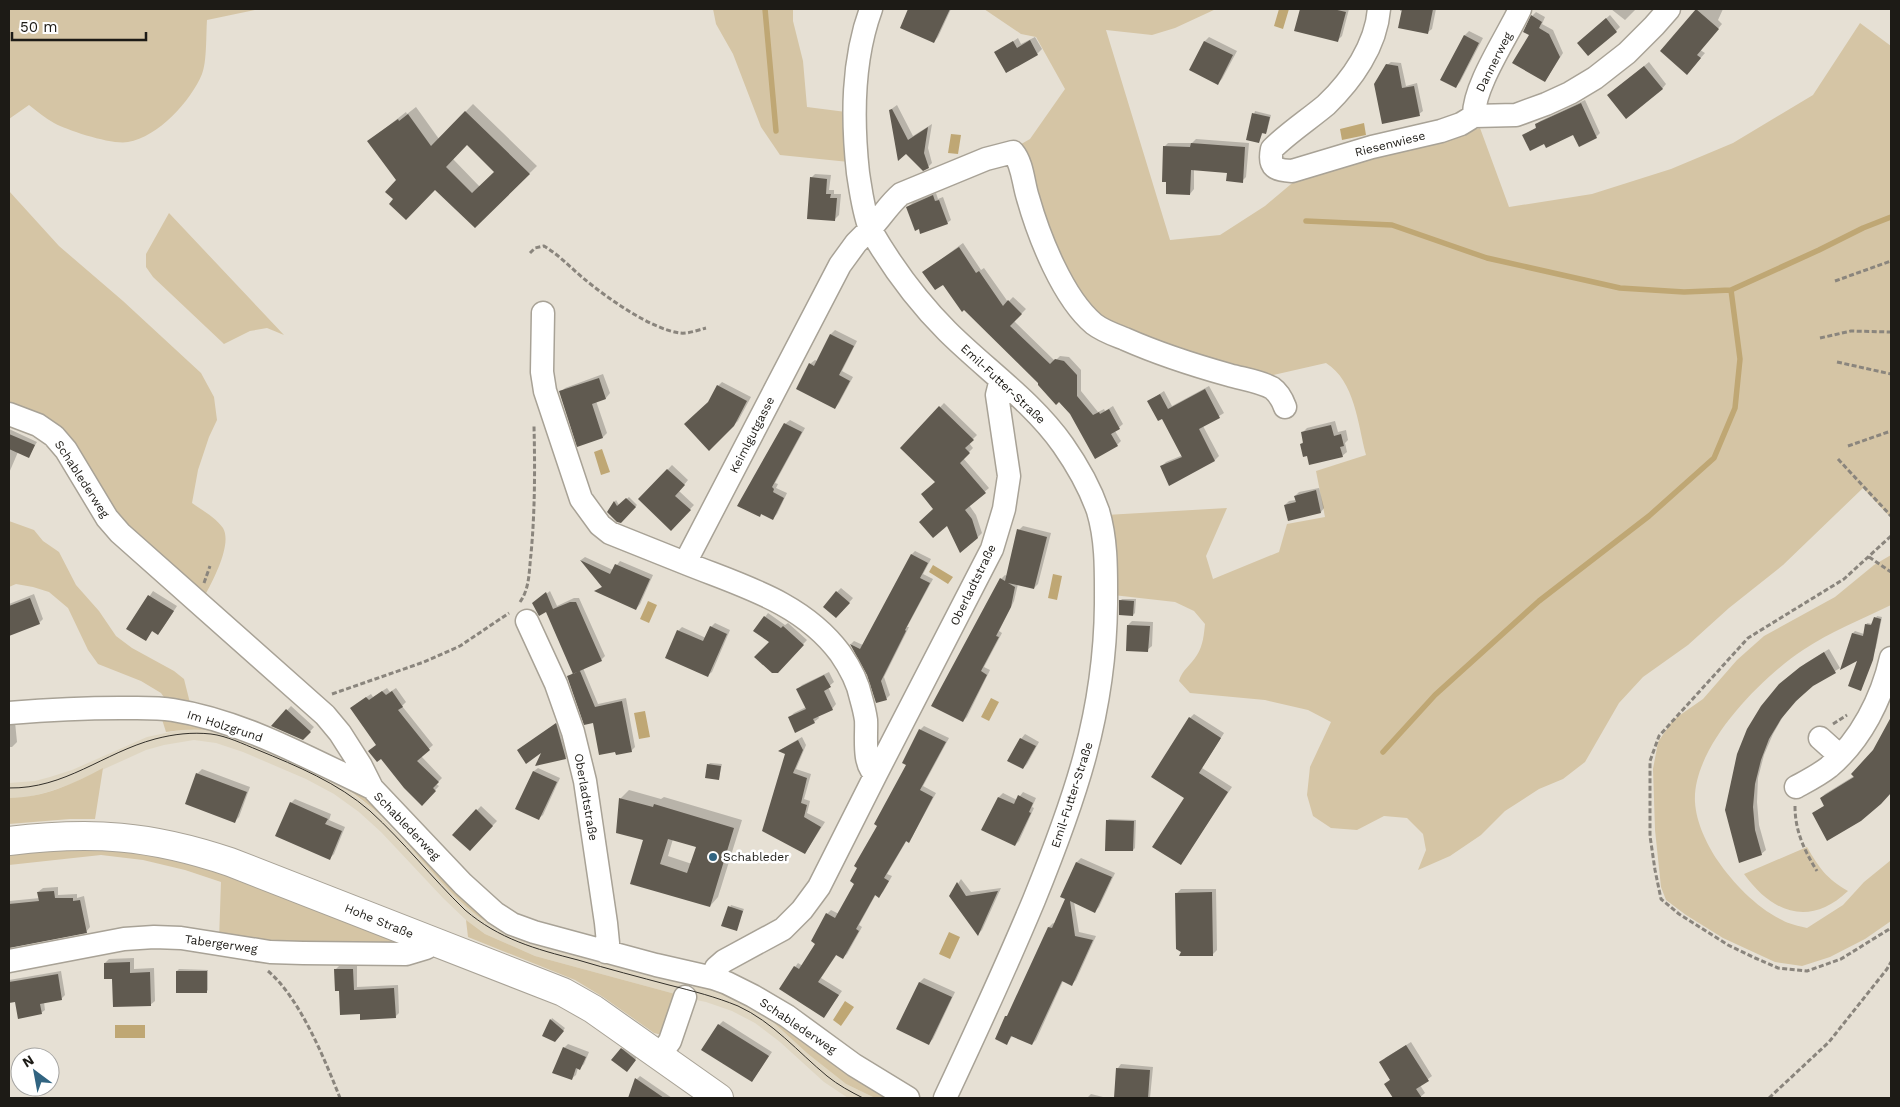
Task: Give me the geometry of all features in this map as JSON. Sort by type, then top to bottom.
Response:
[{"type":"main road","name":"Hohe Straße","points":[[9,840],[48,836],[93,835],[132,838],[178,846],[230,862],[563,992],[593,1009],[719,1098]]},
{"type":"street","points":[[871,9],[858,53],[854,110],[855,143],[863,211],[870,229],[885,214],[891,203],[901,194],[986,159],[1013,152],[1018,159],[1030,205],[1052,261],[1070,297],[1083,314],[1096,326],[1146,348],[1188,363],[1262,383],[1274,389],[1280,396],[1284,407]]},
{"type":"street","name":"Riesenwiese","points":[[1379,9],[1374,32],[1364,57],[1348,80],[1326,104],[1272,150],[1270,159],[1273,166],[1280,170],[1292,171],[1372,147],[1442,131],[1461,124],[1474,116],[1516,115],[1570,93],[1595,78],[1626,53],[1669,9]]},
{"type":"street","name":"Dannerweg","points":[[1474,116],[1479,89],[1520,9]]},
{"type":"street","name":"Emil-Futter-Straße","points":[[870,229],[901,279],[921,304],[948,332],[1046,423],[1063,444],[1087,484],[1097,510],[1105,551],[1106,641],[1092,732],[1083,769],[1062,831],[1002,978],[945,1098]]},
{"type":"street","name":"Keimlgutgasse","points":[[685,563],[840,265],[856,243],[870,229]]},
{"type":"street","points":[[544,313],[542,372],[545,391],[581,499],[600,525],[610,532],[766,595],[811,622],[842,655],[861,697],[866,720],[868,763],[871,771],[876,774]]},
{"type":"street","name":"Oberladtstraße","points":[[713,978],[716,968],[724,960],[783,929],[802,910],[820,887],[992,549],[1004,509],[1008,476],[997,395],[999,387],[1003,382]]},
{"type":"street","name":"Schablederweg","points":[[9,414],[38,425],[54,436],[70,456],[107,518],[120,533],[325,715],[340,733],[361,766],[372,788],[463,884],[495,913],[512,924],[606,952],[687,984],[713,978],[753,996],[787,1016],[861,1069],[908,1098]]},
{"type":"street","name":"Oberladtstraße","points":[[527,621],[556,684],[573,732],[586,781],[606,923],[608,943],[606,952]]},
{"type":"street","points":[[1796,787],[1822,772],[1840,756],[1867,720],[1878,700],[1891,658]]},
{"type":"street","name":"Im Holzgrund","points":[[9,713],[72,709],[171,709],[195,714],[276,743],[372,788]]},
{"type":"street","points":[[1820,738],[1840,756]]},
{"type":"street","name":"Tabergerweg","points":[[9,961],[124,939],[148,937],[181,938],[270,952],[304,953],[406,954],[426,948],[430,941]]},
{"type":"street","points":[[660,1056],[670,1041],[687,984]]},
{"type":"path","points":[[530,253],[535,248],[544,246],[556,253],[584,279],[620,305],[659,328],[681,333],[706,328]]},
{"type":"path","points":[[1835,281],[1891,261]]},
{"type":"path","points":[[1820,338],[1851,331],[1891,332]]},
{"type":"path","points":[[1837,362],[1891,374]]},
{"type":"path","points":[[310,701],[424,662],[460,646],[516,609],[525,595],[533,535],[534,418]]},
{"type":"path","points":[[1848,446],[1891,432]]},
{"type":"path","points":[[1838,459],[1891,516]]},
{"type":"path","points":[[1891,536],[1844,578],[1748,638],[1659,736],[1650,761],[1650,836],[1661,899],[1679,914],[1728,945],[1778,968],[1807,971],[1841,959],[1891,928]]},
{"type":"path","points":[[1869,557],[1891,572]]},
{"type":"path","points":[[1768,1098],[1829,1042],[1891,962]]},
{"type":"path","points":[[265,969],[288,994],[313,1035],[340,1098]]},
{"type":"shaded area","points":[[9,9],[260,9],[207,20],[204,69],[190,95],[172,116],[151,133],[139,139],[121,142],[91,137],[61,126],[47,119],[29,105],[9,119]]},
{"type":"shaded area","points":[[713,9],[793,9],[793,21],[803,61],[807,107],[846,112],[849,162],[780,155],[761,127],[733,54],[716,24]]},
{"type":"shaded area","points":[[984,9],[1216,9],[1175,28],[1152,35],[1106,30],[1170,240],[1220,235],[1265,206],[1303,174],[1480,128],[1509,207],[1592,194],[1671,169],[1733,143],[1813,95],[1860,23],[1891,46],[1891,518],[1863,488],[1783,565],[1729,608],[1688,645],[1643,677],[1619,703],[1585,762],[1563,779],[1539,789],[1505,811],[1481,835],[1450,856],[1418,870],[1426,850],[1423,834],[1407,818],[1384,816],[1357,830],[1331,828],[1313,816],[1307,795],[1310,767],[1331,722],[1308,710],[1265,700],[1190,693],[1179,681],[1199,651],[1203,640],[1205,624],[1194,611],[1175,602],[1113,595],[1106,515],[1227,508],[1206,556],[1213,579],[1279,552],[1287,524],[1325,517],[1316,471],[1366,455],[1354,404],[1349,392],[1336,371],[1326,363],[1264,377],[1137,340],[1073,296],[1016,147],[1030,139],[1065,89],[1036,37],[1021,34]]},
{"type":"shaded area","points":[[1279,9],[1289,9],[1283,29],[1274,26]]},
{"type":"shaded area","points":[[1364,123],[1366,135],[1342,140],[1340,129]]},
{"type":"shaded area","points":[[951,134],[961,135],[958,154],[948,153]]},
{"type":"shaded area","points":[[9,191],[59,246],[123,301],[201,373],[214,397],[217,420],[198,470],[192,503],[220,524],[225,535],[225,544],[220,564],[203,599],[170,570],[93,488],[9,407]]},
{"type":"shaded area","points":[[169,213],[284,335],[267,328],[250,331],[224,344],[153,277],[146,267],[146,254]]},
{"type":"shaded area","points":[[602,449],[610,472],[601,475],[594,452]]},
{"type":"shaded area","points":[[9,521],[34,530],[43,541],[59,552],[76,585],[99,611],[116,636],[132,648],[174,671],[184,679],[190,703],[168,703],[161,693],[141,681],[98,664],[88,650],[68,608],[49,592],[16,584],[9,587]]},
{"type":"shaded area","points":[[1891,555],[1891,605],[1813,643],[1786,662],[1768,678],[1732,716],[1717,737],[1705,759],[1697,781],[1695,802],[1697,817],[1706,841],[1714,855],[1746,894],[1764,909],[1788,923],[1807,928],[1843,905],[1864,882],[1891,860],[1891,921],[1865,939],[1830,957],[1802,966],[1775,962],[1723,938],[1666,900],[1661,887],[1655,830],[1653,769],[1658,742],[1673,720],[1703,699],[1737,660],[1764,636],[1835,597],[1874,565]]},
{"type":"shaded area","points":[[933,565],[953,577],[948,584],[929,572]]},
{"type":"shaded area","points":[[1053,574],[1062,576],[1057,600],[1048,598]]},
{"type":"shaded area","points":[[648,601],[657,605],[649,623],[640,619]]},
{"type":"shaded area","points":[[991,698],[999,702],[989,721],[981,717]]},
{"type":"shaded area","points":[[645,711],[650,737],[639,739],[634,713]]},
{"type":"shaded area","points":[[160,713],[217,726],[247,736],[306,761],[359,792],[406,834],[478,908],[499,923],[547,942],[676,976],[680,983],[523,941],[504,932],[491,925],[460,901],[384,819],[347,789],[322,774],[230,735],[195,729],[166,732]]},
{"type":"shaded area","points":[[189,728],[210,729],[233,735],[335,781],[372,808],[473,912],[504,933],[523,941],[680,983],[679,995],[535,956],[485,934],[466,920],[443,898],[381,832],[359,812],[334,794],[306,779],[243,752],[216,743],[194,740],[164,745],[146,750],[71,784],[48,792],[24,798],[9,798],[9,783],[35,781],[50,777],[72,770],[147,737]]},
{"type":"shaded area","points":[[103,768],[95,819],[9,824],[9,798],[46,793]]},
{"type":"shaded area","points":[[126,847],[202,864],[400,939],[401,946],[219,940],[221,882],[185,870],[143,860],[101,855],[9,865],[9,851]]},
{"type":"shaded area","points":[[1807,847],[1824,872],[1834,882],[1848,891],[1834,902],[1820,909],[1806,912],[1793,911],[1780,906],[1767,899],[1744,874]]},
{"type":"shaded area","points":[[466,920],[485,934],[535,956],[679,995],[662,1035],[654,1033],[575,980],[468,937]]},
{"type":"shaded area","points":[[949,932],[960,937],[950,959],[939,954]]},
{"type":"shaded area","points":[[695,983],[748,1001],[893,1098],[875,1098],[846,1084],[808,1054],[773,1022],[754,1010],[716,992],[693,986]]},
{"type":"shaded area","points":[[693,986],[716,992],[754,1010],[773,1022],[808,1054],[846,1084],[875,1098],[848,1098],[824,1082],[780,1042],[755,1023],[732,1011],[691,999]]},
{"type":"shaded area","points":[[845,1001],[854,1007],[841,1026],[833,1020]]},
{"type":"shaded area","points":[[115,1025],[145,1025],[145,1038],[115,1038]]},
{"type":"building","points":[[908,9],[950,9],[934,43],[900,28]]},
{"type":"building","points":[[1300,9],[1333,9],[1346,12],[1338,42],[1294,31]]},
{"type":"building","points":[[1402,9],[1433,9],[1428,34],[1398,28]]},
{"type":"building","points":[[1696,9],[1719,29],[1697,55],[1701,58],[1687,75],[1660,51]]},
{"type":"building","points":[[1531,15],[1542,22],[1539,28],[1549,34],[1560,57],[1545,82],[1512,63],[1529,35],[1523,32]]},
{"type":"building","points":[[1606,18],[1617,32],[1588,56],[1577,43]]},
{"type":"building","points":[[1464,35],[1479,43],[1456,88],[1440,80]]},
{"type":"building","points":[[1030,40],[1038,55],[1006,73],[994,52],[1013,41],[1017,48]]},
{"type":"building","points":[[1204,41],[1233,55],[1218,85],[1189,70]]},
{"type":"building","points":[[1386,64],[1398,66],[1402,88],[1414,86],[1420,116],[1382,124],[1374,84]]},
{"type":"building","points":[[1644,66],[1663,89],[1626,119],[1607,95]]},
{"type":"building","points":[[1581,103],[1597,138],[1579,147],[1573,135],[1546,148],[1544,144],[1530,151],[1522,135],[1536,128],[1535,124]]},
{"type":"building","points":[[892,109],[908,140],[928,127],[924,153],[929,168],[923,171],[906,154],[898,161],[889,110]]},
{"type":"building","points":[[465,111],[530,174],[475,228],[435,190],[406,220],[389,204],[393,199],[385,192],[396,180],[367,141],[408,114],[431,146]],"holes":[[[467,145],[494,172],[472,193],[446,167]]]},
{"type":"building","points":[[1252,113],[1270,117],[1266,134],[1262,133],[1259,143],[1246,140]]},
{"type":"building","points":[[1191,143],[1245,147],[1243,183],[1226,181],[1227,173],[1191,170],[1190,195],[1166,194],[1166,182],[1162,182],[1163,146],[1190,147]]},
{"type":"building","points":[[810,177],[827,179],[826,194],[831,194],[830,198],[837,198],[835,221],[807,219]]},
{"type":"building","points":[[933,195],[935,201],[939,200],[948,224],[920,234],[919,229],[915,231],[906,207]]},
{"type":"building","points":[[959,247],[976,273],[979,271],[1003,306],[1008,300],[1022,314],[1010,326],[1050,364],[1055,359],[1064,361],[1077,375],[1077,396],[1093,415],[1099,412],[1100,414],[1109,409],[1120,429],[1111,434],[1118,446],[1095,459],[1070,414],[1059,402],[1056,405],[1038,383],[964,310],[962,312],[943,285],[935,290],[922,272]]},
{"type":"building","points":[[830,334],[854,346],[839,375],[850,381],[835,409],[796,389],[809,363],[814,366]]},
{"type":"building","points":[[599,378],[606,399],[592,404],[603,438],[577,447],[559,391]]},
{"type":"building","points":[[717,385],[747,401],[734,426],[709,451],[684,424],[708,402]]},
{"type":"building","points":[[1205,389],[1220,418],[1199,429],[1215,461],[1169,486],[1160,466],[1182,457],[1162,419],[1158,421],[1147,401],[1160,394],[1168,409]]},
{"type":"building","points":[[939,406],[974,440],[965,448],[970,453],[960,463],[986,493],[965,510],[972,519],[978,538],[960,553],[947,526],[933,538],[919,522],[933,509],[921,494],[935,482],[900,448]]},
{"type":"building","points":[[784,423],[802,432],[772,487],[774,489],[773,492],[784,498],[773,520],[761,514],[760,517],[737,506]]},
{"type":"building","points":[[1331,425],[1334,436],[1341,434],[1344,446],[1340,447],[1343,457],[1309,465],[1307,456],[1303,457],[1300,444],[1303,443],[1301,432]]},
{"type":"building","points":[[9,434],[35,445],[29,458],[9,449]]},
{"type":"building","points":[[667,469],[685,485],[675,496],[691,510],[671,531],[638,499]]},
{"type":"building","points":[[1316,490],[1321,513],[1288,521],[1284,505],[1296,502],[1294,496]]},
{"type":"building","points":[[626,498],[636,507],[621,523],[617,522],[607,512],[614,501],[617,506]]},
{"type":"building","points":[[1017,529],[1047,537],[1034,589],[1008,583],[1015,587],[1011,607],[996,636],[999,637],[981,671],[987,675],[963,722],[931,706],[1000,578],[1005,581]]},
{"type":"building","points":[[911,554],[928,563],[920,578],[930,583],[881,681],[887,700],[876,703],[867,675],[850,644],[860,649]]},
{"type":"building","points":[[580,560],[610,574],[615,564],[650,579],[636,610],[594,591],[602,587]]},
{"type":"building","points":[[836,591],[850,603],[836,618],[823,607]]},
{"type":"building","points":[[546,592],[553,609],[570,602],[576,602],[602,661],[573,674],[546,612],[539,616],[532,603]]},
{"type":"building","points":[[148,595],[174,611],[158,635],[152,631],[146,641],[126,629]]},
{"type":"building","points":[[30,598],[40,624],[9,636],[9,606]]},
{"type":"building","points":[[1119,600],[1134,601],[1133,616],[1119,615]]},
{"type":"building","points":[[764,616],[781,628],[783,626],[804,645],[778,673],[772,673],[754,657],[769,642],[753,631]]},
{"type":"building","points":[[1874,617],[1881,619],[1873,660],[1861,691],[1848,686],[1857,661],[1840,670],[1852,633],[1863,636],[1865,624],[1871,625]]},
{"type":"building","points":[[1127,625],[1150,626],[1148,652],[1126,651]]},
{"type":"building","points":[[710,626],[727,634],[708,677],[665,658],[677,630],[703,641]]},
{"type":"building","points":[[1824,652],[1836,673],[1813,686],[1796,701],[1781,719],[1769,739],[1755,784],[1753,807],[1755,830],[1762,855],[1739,863],[1725,810],[1737,754],[1747,729],[1761,706],[1779,684],[1800,667]]},
{"type":"building","points":[[580,671],[595,707],[622,701],[632,752],[616,755],[615,752],[599,755],[593,723],[584,725],[567,676]]},
{"type":"building","points":[[824,675],[831,687],[824,691],[833,710],[813,719],[815,723],[795,733],[788,717],[806,709],[796,689]]},
{"type":"building","points":[[382,691],[386,695],[392,691],[403,707],[398,710],[430,750],[417,761],[439,782],[433,788],[436,791],[422,806],[404,788],[381,759],[377,762],[368,751],[376,745],[350,708],[366,697],[369,700]]},
{"type":"building","points":[[286,709],[311,732],[303,740],[271,726]]},
{"type":"building","points":[[1189,717],[1221,738],[1199,773],[1228,792],[1181,865],[1152,847],[1184,798],[1151,777]]},
{"type":"building","points":[[1891,717],[1891,793],[1861,821],[1827,841],[1812,813],[1824,806],[1820,798],[1854,777],[1851,774],[1873,750]]},
{"type":"building","points":[[556,723],[566,759],[535,766],[541,753],[526,764],[517,750]]},
{"type":"building","points":[[919,729],[946,742],[920,790],[933,797],[909,843],[906,841],[884,878],[889,881],[879,898],[875,895],[856,929],[859,931],[843,959],[836,955],[818,982],[839,995],[824,1018],[779,989],[794,966],[799,969],[815,944],[811,941],[826,913],[835,918],[854,884],[850,881],[857,868],[854,866],[877,826],[874,824],[906,765],[902,763]]},
{"type":"building","points":[[1020,738],[1036,746],[1023,769],[1007,761]]},
{"type":"building","points":[[798,740],[803,750],[793,773],[807,778],[801,803],[807,805],[804,817],[821,827],[805,854],[762,831],[785,754],[778,751]]},
{"type":"building","points":[[707,764],[721,766],[719,780],[705,778]]},
{"type":"building","points":[[533,771],[557,782],[539,820],[515,809]]},
{"type":"building","points":[[196,773],[247,792],[235,823],[185,804]]},
{"type":"building","points":[[1018,795],[1033,803],[1029,812],[1031,813],[1015,846],[981,830],[998,797],[1014,804]]},
{"type":"building","name":"Schableder","points":[[619,798],[653,807],[654,804],[734,828],[710,907],[630,884],[643,840],[616,833]],"holes":[[[668,839],[696,847],[687,873],[660,864]]]},
{"type":"building","points":[[290,802],[328,819],[325,824],[342,831],[330,860],[275,836]]},
{"type":"building","points":[[476,809],[493,826],[470,851],[452,835]]},
{"type":"building","points":[[1106,820],[1134,821],[1133,851],[1105,851]]},
{"type":"building","points":[[1076,862],[1112,877],[1095,913],[1070,901],[1075,936],[1093,940],[1072,986],[1062,981],[1032,1045],[1011,1036],[1007,1045],[995,1039],[1048,927],[1052,928],[1065,899],[1060,897]]},
{"type":"building","points":[[957,882],[966,896],[998,891],[978,936],[949,896]]},
{"type":"building","points":[[54,891],[55,898],[73,898],[73,901],[80,900],[87,933],[9,948],[9,904],[39,901],[37,892]]},
{"type":"building","points":[[1212,892],[1213,956],[1179,956],[1181,952],[1176,949],[1175,893]]},
{"type":"building","points":[[728,906],[743,911],[737,931],[721,926]]},
{"type":"building","points":[[130,962],[130,973],[150,972],[151,1006],[113,1007],[112,979],[104,979],[104,963]]},
{"type":"building","points":[[334,969],[353,969],[354,990],[394,988],[396,1018],[360,1020],[360,1014],[340,1015],[339,991],[335,991]]},
{"type":"building","points":[[176,971],[207,971],[207,993],[176,993]]},
{"type":"building","points":[[58,974],[62,1000],[40,1004],[42,1014],[18,1019],[15,1002],[9,1003],[9,982]]},
{"type":"building","points":[[919,982],[952,997],[929,1045],[896,1029]]},
{"type":"building","points":[[550,1019],[564,1031],[555,1042],[542,1036]]},
{"type":"building","points":[[718,1024],[769,1056],[752,1082],[701,1050]]},
{"type":"building","points":[[1406,1045],[1429,1081],[1416,1089],[1422,1098],[1393,1098],[1384,1084],[1390,1080],[1379,1062]]},
{"type":"building","points":[[563,1047],[586,1057],[580,1070],[576,1068],[572,1080],[552,1073]]},
{"type":"building","points":[[621,1048],[636,1060],[627,1072],[611,1060]]},
{"type":"building","points":[[1116,1068],[1150,1070],[1148,1098],[1114,1098]]},
{"type":"building","points":[[635,1078],[664,1098],[628,1098]]},
{"type":"waterway","points":[[765,9],[776,131]]},
{"type":"waterway","points":[[1383,752],[1435,695],[1539,601],[1649,516],[1714,458],[1735,408],[1740,359],[1731,290],[1863,228],[1891,217]]},
{"type":"waterway","points":[[1306,221],[1392,225],[1487,258],[1620,288],[1684,292],[1731,290]]},
{"type":"tram line","points":[[9,788],[29,787],[48,783],[66,777],[136,745],[162,737],[204,733],[235,740],[317,776],[358,801],[395,835],[465,910],[491,929],[518,942],[547,952],[704,994],[738,1006],[763,1020],[831,1079],[863,1098]]},
{"type":"place","name":"Schableder","points":[[713,857]]}]
